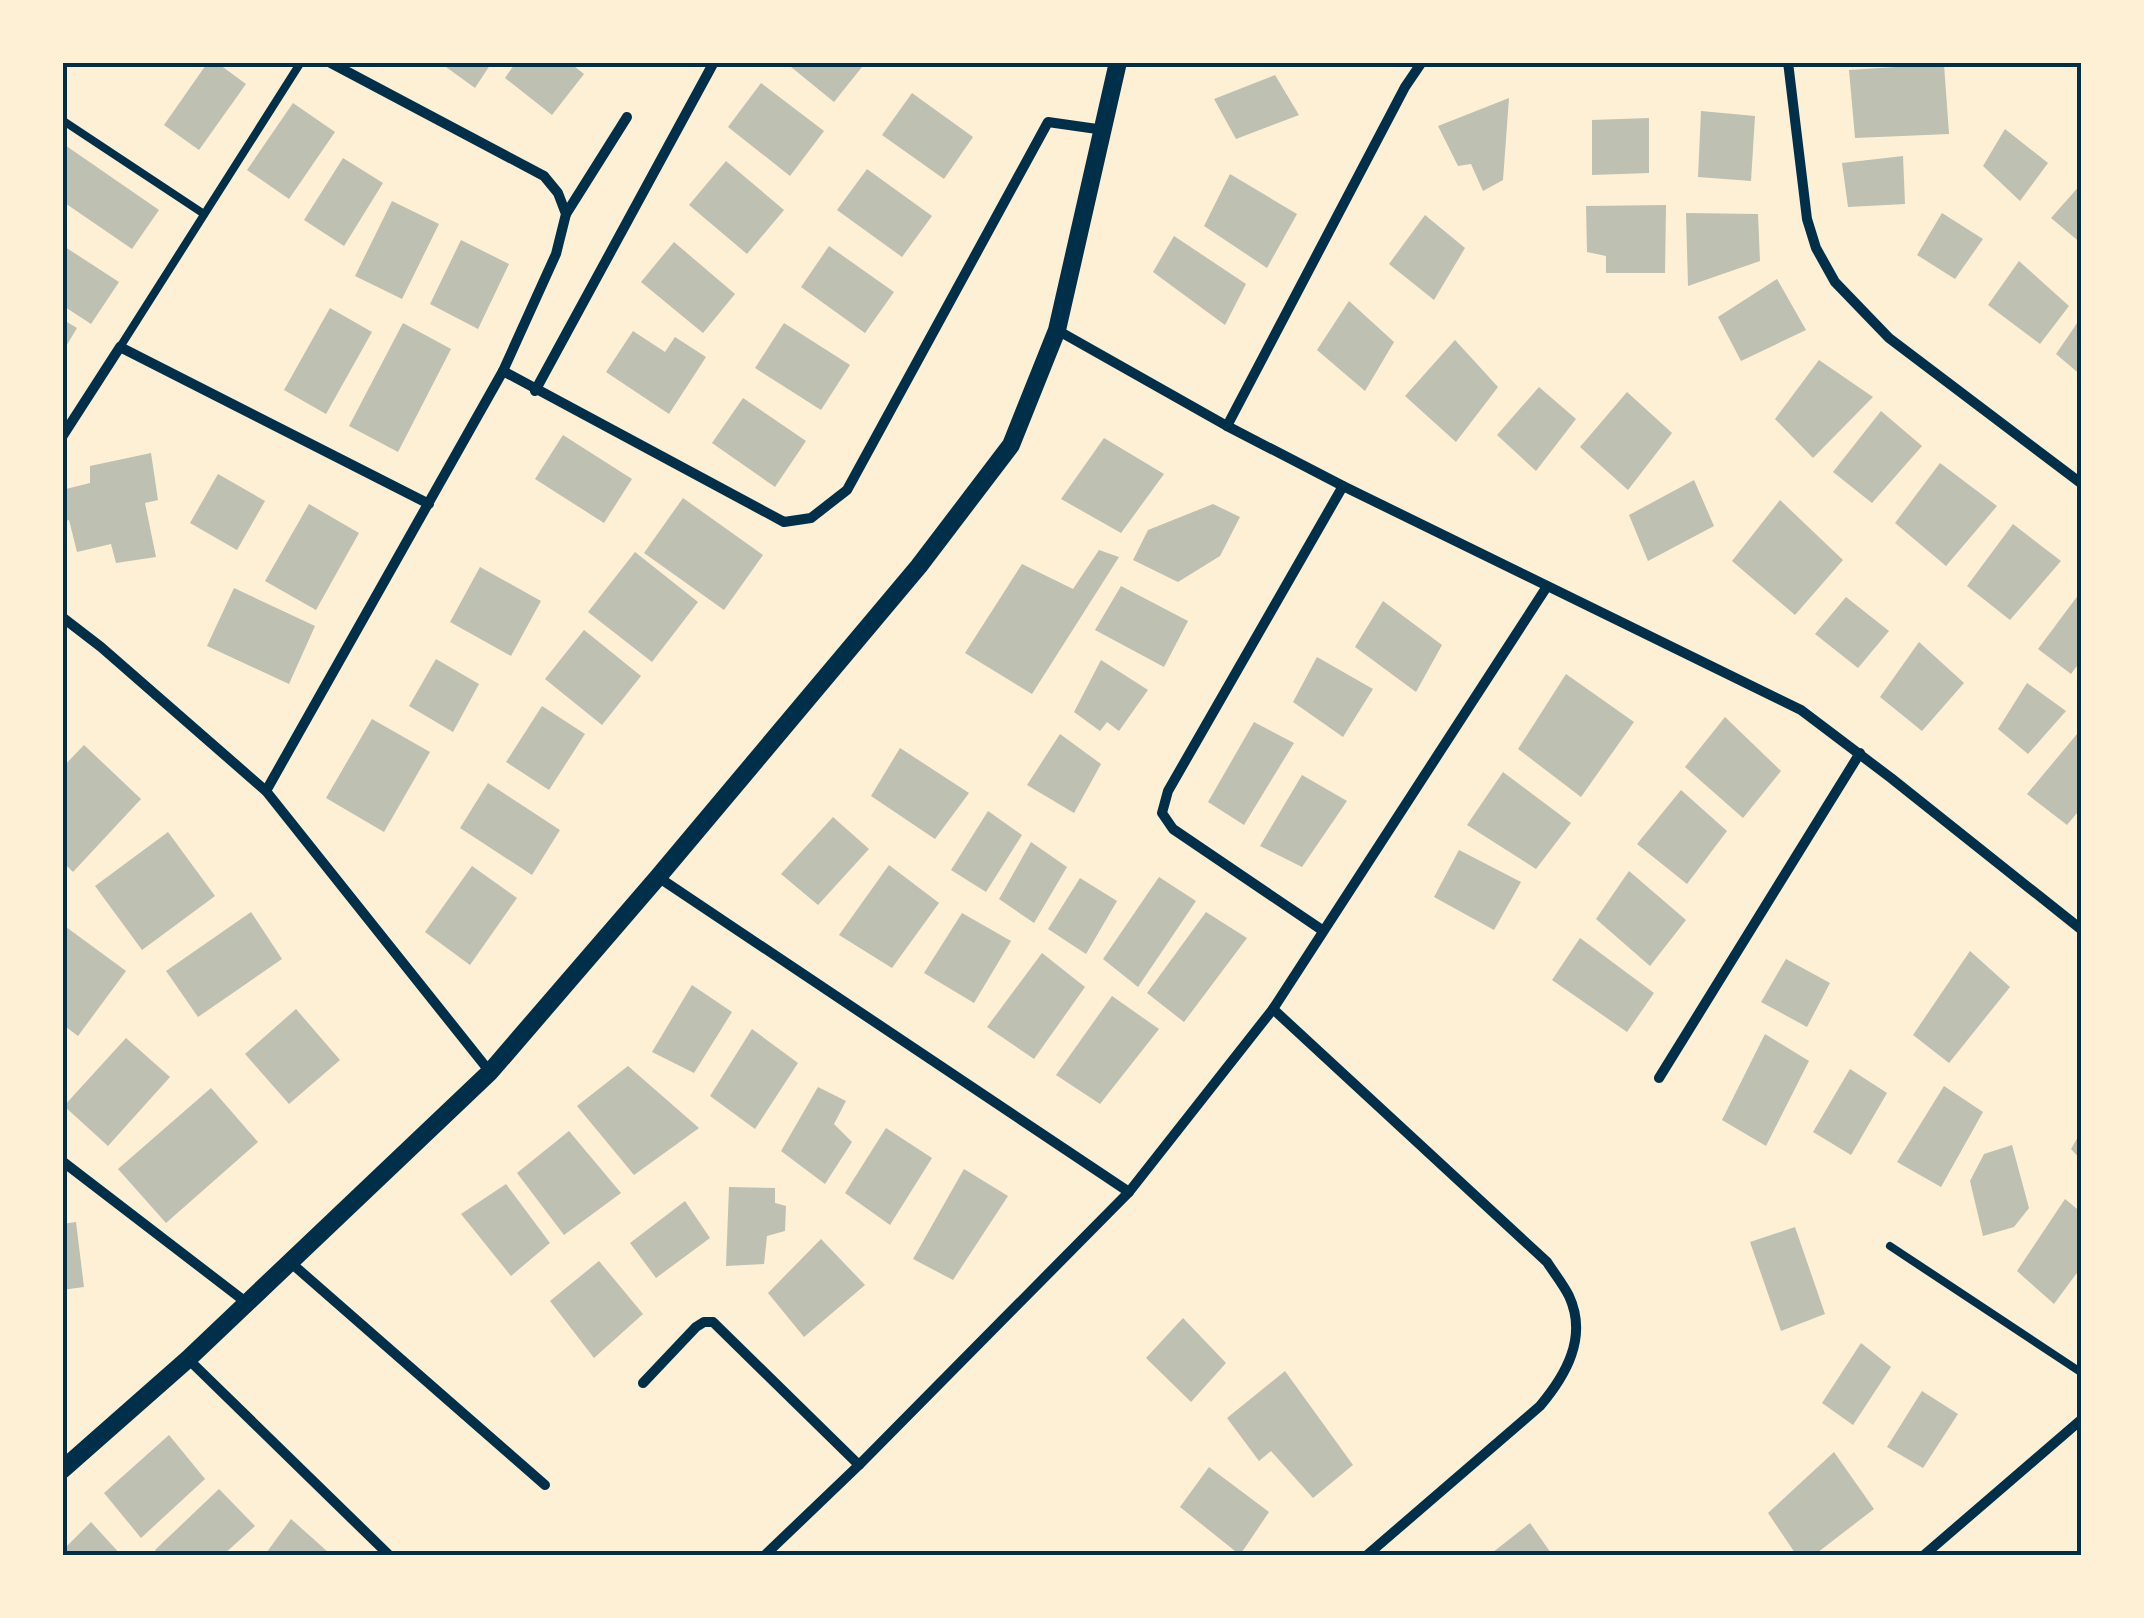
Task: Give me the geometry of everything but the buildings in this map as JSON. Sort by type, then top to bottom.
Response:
[{"type":"street","points":[[329,62],[544,176],[558,194],[566,214]]},
{"type":"street","points":[[535,391],[714,62]]},
{"type":"street","points":[[62,1470],[188,1359],[490,1072],[920,566],[1011,445],[1057,330],[1118,62]]},
{"type":"street","points":[[1227,426],[1405,87],[1422,62]]},
{"type":"street","points":[[1788,62],[1807,219],[1816,248],[1835,282],[1889,338],[2082,484]]},
{"type":"street","points":[[266,792],[503,371],[556,254],[566,214],[628,117]]},
{"type":"street","points":[[503,371],[784,522],[811,518],[846,490],[1048,122],[1104,130]]},
{"type":"street","points":[[1057,330],[1227,426],[1344,486],[1800,710],[2082,930]]},
{"type":"street","points":[[62,437],[120,347],[429,504]]},
{"type":"street","points":[[1322,930],[1172,829],[1162,812],[1168,792],[1344,486]]},
{"type":"street","points":[[764,1556],[1129,1192],[1272,1009],[1546,588]]},
{"type":"street","points":[[62,617],[266,792],[490,1072]]},
{"type":"street","points":[[1658,1078],[1860,754]]},
{"type":"street","points":[[658,878],[1129,1192]]},
{"type":"street","points":[[1272,1009],[1546,1262],[1570,1298],[1576,1340],[1564,1378],[1540,1406],[1366,1556]]},
{"type":"street","points":[[62,1161],[247,1303]]},
{"type":"street","points":[[290,1262],[544,1485]]},
{"type":"street","points":[[643,1383],[696,1327],[713,1322],[858,1465]]},
{"type":"street","points":[[188,1359],[390,1556]]},
{"type":"street","points":[[1924,1556],[2082,1418]]},
{"type":"lane","points":[[120,347],[301,62]]},
{"type":"lane","points":[[62,120],[204,214]]},
{"type":"lane","points":[[1890,1246],[2082,1373]]}]
